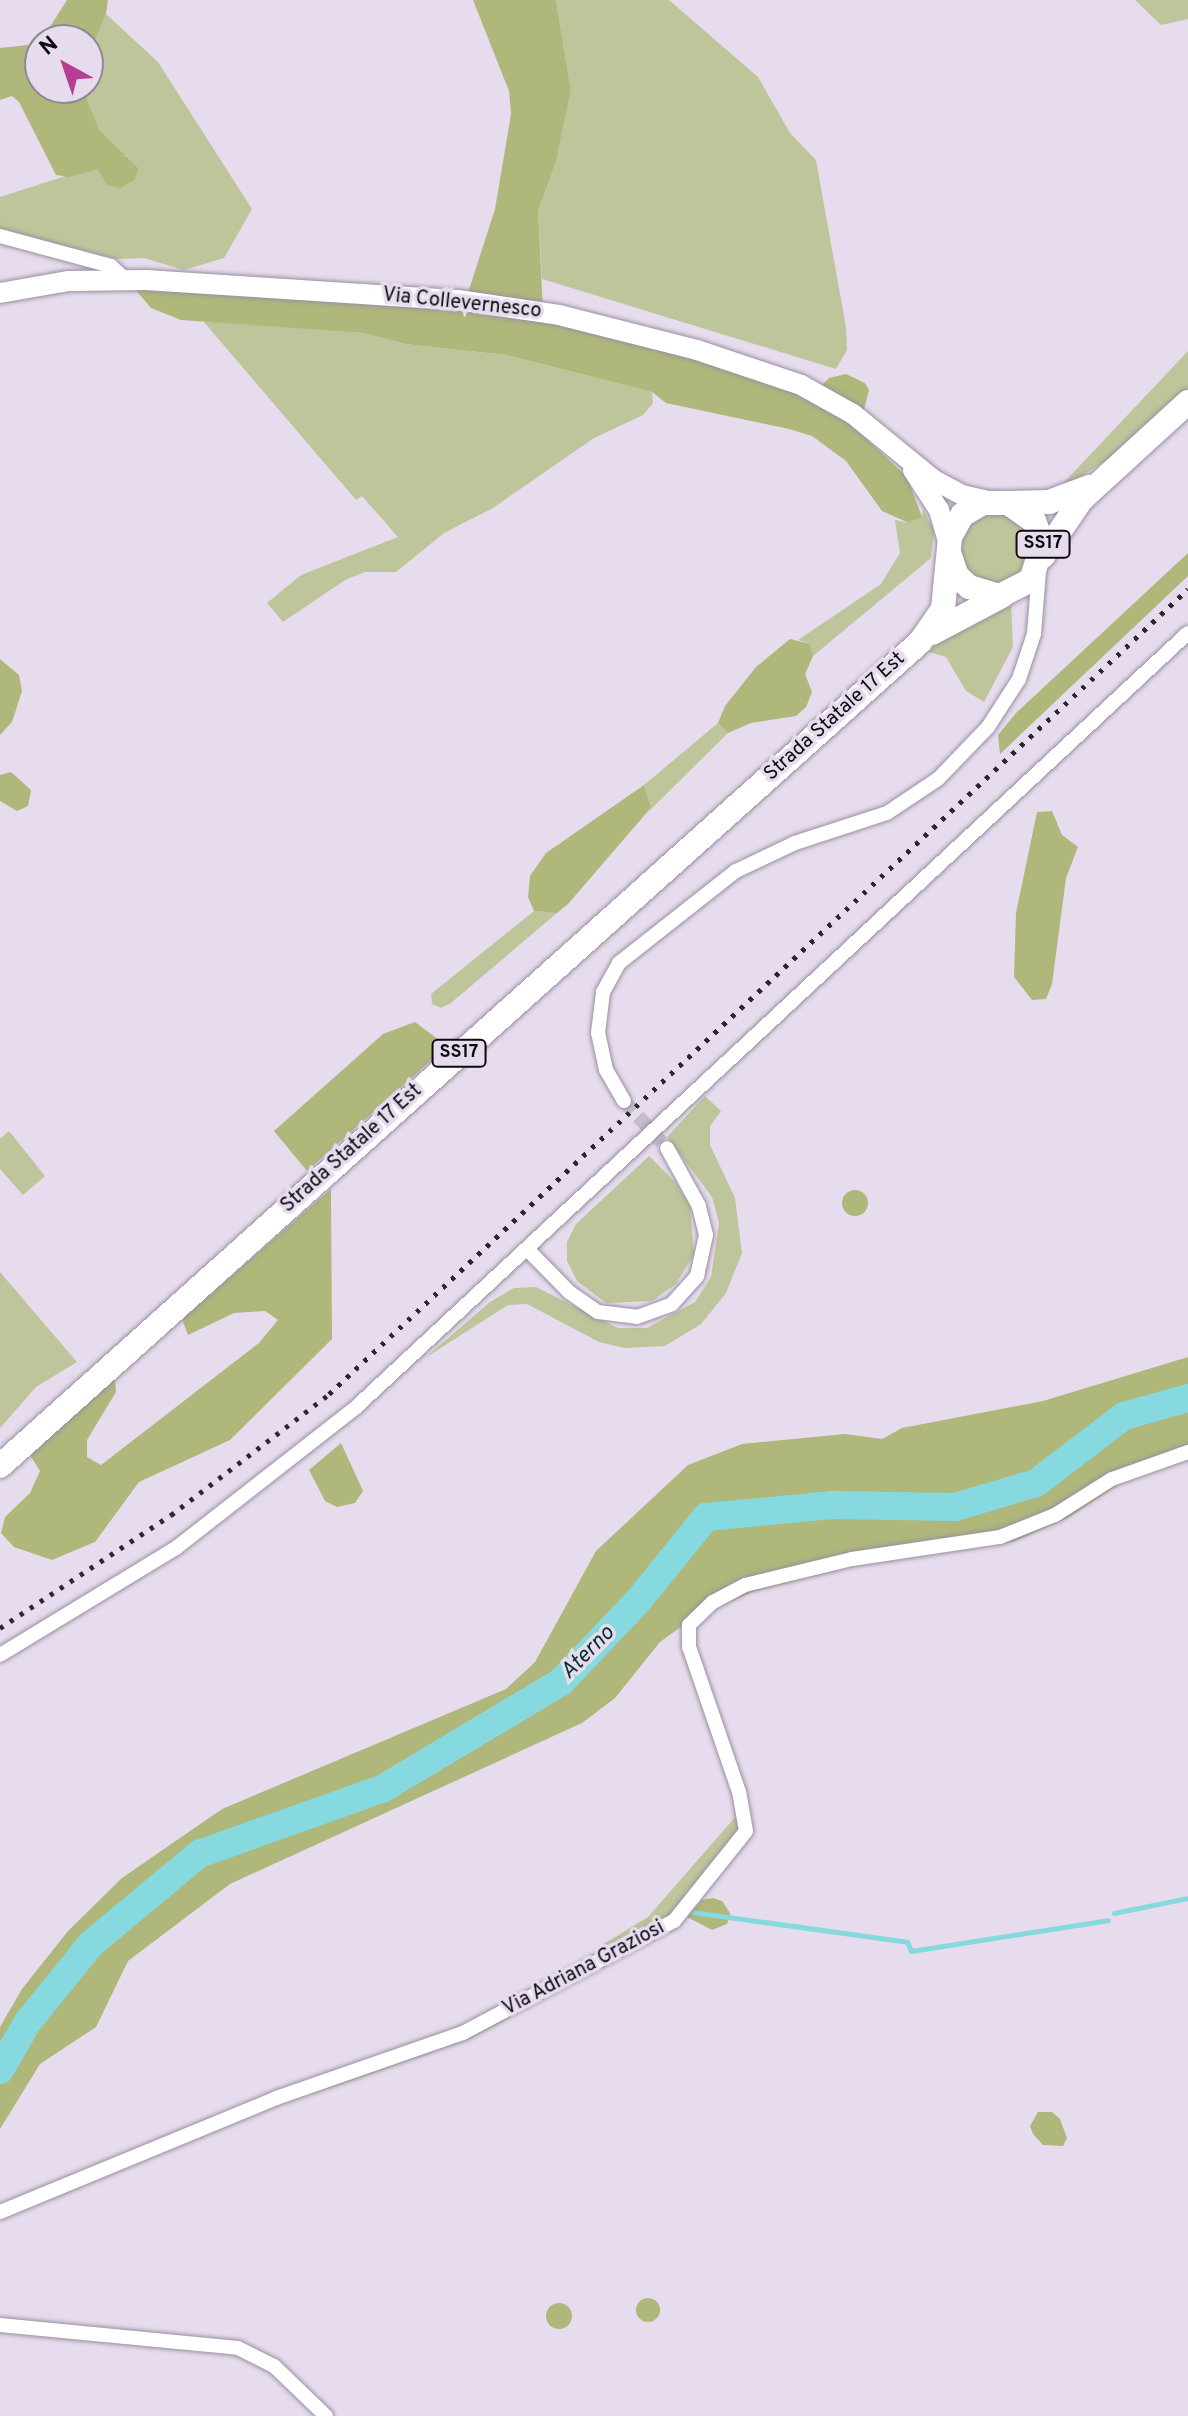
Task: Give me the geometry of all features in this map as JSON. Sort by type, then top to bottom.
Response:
[{"type":"main road","name":"SS17","points":[[1010,594],[1040,563],[1065,518],[1188,402]]},
{"type":"main road","name":"SS17","points":[[949,549],[962,515],[1000,502],[1058,500],[1105,477]]},
{"type":"main road","name":"SS17","points":[[1000,502],[1034,521],[1043,543],[1040,563]]},
{"type":"main road","points":[[949,549],[957,576],[969,587],[983,594],[1010,594]]},
{"type":"main road","name":"Strada Statale 17 Est","points":[[0,1466],[920,642],[943,609],[949,549]]},
{"type":"main road","name":"Strada Statale 17 Est","points":[[920,642],[1010,594]]},
{"type":"street","points":[[0,236],[111,266],[125,279]]},
{"type":"street","name":"Via Collevernesco","points":[[0,293],[53,283],[125,279],[458,300],[590,322],[786,379],[846,410],[954,491],[1000,502]]},
{"type":"street","name":"Via Collevernesco","points":[[894,449],[935,502],[949,549]]},
{"type":"street","points":[[624,1101],[606,1070],[598,1024],[603,992],[625,956],[736,871],[795,843],[879,817],[927,788],[999,710],[1025,666],[1035,627],[1040,563]]},
{"type":"street","points":[[1010,594],[1026,601],[1035,627]]},
{"type":"street","points":[[0,1655],[144,1569],[246,1497],[354,1409],[1188,633]]},
{"type":"street","points":[[528,1250],[598,1312],[637,1317],[672,1304],[697,1276],[706,1235],[699,1206],[667,1148]]},
{"type":"street","name":"Via Adriana Graziosi","points":[[0,2212],[262,2103],[463,2033],[674,1921],[746,1831],[739,1792],[689,1647],[689,1625],[713,1602],[745,1585],[852,1559],[1000,1537],[1055,1515],[1112,1479],[1188,1452]]},
{"type":"street","points":[[0,2325],[238,2348],[283,2374],[326,2416]]},
{"type":"green space","points":[[67,0],[108,0],[102,24],[52,24]]},
{"type":"green space","points":[[473,0],[556,0],[571,91],[556,162],[538,211],[543,309],[467,296],[495,209],[511,114],[509,91]]},
{"type":"green space","points":[[556,0],[669,0],[758,77],[790,133],[816,160],[846,327],[847,350],[836,369],[542,279],[538,211],[556,162],[571,91]]},
{"type":"green space","points":[[1135,0],[1188,0],[1188,19],[1161,25]]},
{"type":"green space","points":[[106,14],[158,62],[252,209],[224,258],[184,270],[144,258],[117,259],[0,230],[0,197],[128,156],[116,152],[100,131],[88,104],[104,104],[102,24]]},
{"type":"green space","points":[[24,45],[24,104],[89,104],[100,131],[139,169],[134,180],[120,188],[107,185],[98,169],[69,177],[56,175],[19,102],[12,96],[0,100],[0,48]]},
{"type":"green space","points":[[134,288],[514,315],[652,346],[783,386],[842,416],[907,477],[922,517],[909,523],[882,511],[846,461],[812,436],[789,429],[666,403],[652,392],[506,355],[405,344],[363,333],[181,320],[151,308]]},
{"type":"green space","points":[[203,321],[363,333],[405,344],[506,355],[652,392],[653,403],[643,415],[594,438],[493,508],[444,533],[396,572],[365,572],[345,580],[283,622],[267,603],[301,575],[398,537],[362,496],[356,500]]},
{"type":"green space","points":[[1188,351],[1188,388],[1110,458],[1054,493]]},
{"type":"green space","points":[[846,374],[865,383],[869,390],[863,413],[821,386],[829,378]]},
{"type":"green space","points":[[923,509],[934,531],[931,558],[813,656],[810,644],[798,640],[881,584],[900,553],[895,520],[909,523],[922,517]]},
{"type":"green space","points":[[996,512],[1016,518],[1026,528],[1032,548],[1026,568],[1016,578],[996,584],[976,578],[966,568],[960,548],[966,528],[976,518]]},
{"type":"green space","points":[[1188,553],[1188,576],[1000,754],[998,735],[1016,713]]},
{"type":"green space","points":[[1011,601],[1013,647],[984,702],[966,691],[946,657],[926,651],[954,629]]},
{"type":"green space","points":[[790,639],[810,644],[813,656],[805,674],[812,692],[806,707],[796,716],[751,723],[728,733],[718,723],[725,706],[756,667]]},
{"type":"green space","points":[[0,659],[19,675],[22,691],[12,722],[0,735]]},
{"type":"green space","points":[[718,723],[728,733],[643,817],[651,805],[644,785]]},
{"type":"green space","points":[[11,772],[31,790],[28,806],[17,811],[0,801],[0,775]]},
{"type":"green space","points":[[644,785],[651,806],[568,904],[557,913],[534,911],[528,897],[530,876],[546,853]]},
{"type":"green space","points":[[1052,811],[1062,835],[1078,847],[1066,878],[1052,984],[1046,999],[1032,1000],[1014,977],[1016,913],[1037,812]]},
{"type":"green space","points":[[534,911],[557,913],[451,1003],[441,1008],[432,1004],[431,994]]},
{"type":"green space","points":[[415,1022],[447,1046],[307,1171],[274,1131],[383,1034]]},
{"type":"green space","points":[[705,1096],[721,1111],[710,1126],[710,1145],[735,1198],[742,1253],[726,1293],[701,1324],[665,1346],[625,1348],[599,1342],[527,1304],[508,1305],[425,1358],[490,1302],[514,1288],[536,1287],[618,1328],[647,1328],[695,1302],[711,1277],[719,1223],[712,1197],[667,1137]]},
{"type":"green space","points":[[9,1131],[45,1176],[23,1195],[0,1169],[0,1139]]},
{"type":"green space","points":[[649,1156],[676,1183],[690,1207],[694,1254],[676,1284],[652,1301],[606,1303],[577,1281],[567,1261],[567,1242],[576,1224]]},
{"type":"green space","points":[[331,1189],[332,1339],[230,1440],[139,1482],[95,1542],[52,1560],[14,1547],[1,1533],[5,1517],[30,1493],[40,1471],[30,1455],[115,1377],[116,1392],[87,1440],[87,1457],[101,1465],[259,1343],[278,1320],[265,1311],[234,1313],[188,1335],[182,1319]]},
{"type":"green space","points":[[855,1190],[864,1194],[868,1203],[864,1212],[855,1216],[846,1212],[842,1203],[846,1194]]},
{"type":"green space","points":[[0,1272],[77,1362],[36,1387],[0,1428]]},
{"type":"green space","points":[[1188,1357],[1188,1459],[1121,1483],[1068,1518],[1013,1542],[857,1565],[755,1591],[693,1618],[660,1642],[615,1698],[582,1723],[230,1884],[128,1961],[96,2027],[40,2064],[0,2129],[0,2027],[22,1989],[68,1931],[122,1878],[222,1809],[506,1689],[535,1662],[596,1551],[688,1465],[742,1444],[845,1434],[882,1439],[902,1428],[1043,1401]]},
{"type":"green space","points":[[341,1443],[363,1491],[355,1503],[337,1507],[325,1501],[309,1470]]},
{"type":"green space","points":[[744,1807],[747,1824],[664,1922],[603,1955],[600,1946],[648,1917]]},
{"type":"green space","points":[[713,1898],[722,1901],[730,1913],[727,1924],[712,1930],[687,1917],[702,1900]]},
{"type":"green space","points":[[664,1934],[472,2038],[339,2085],[265,2106],[479,2030]]},
{"type":"green space","points":[[1038,2112],[1052,2112],[1060,2119],[1067,2138],[1063,2146],[1043,2145],[1033,2134],[1030,2126]]},
{"type":"green space","points":[[648,2298],[657,2301],[660,2310],[657,2319],[648,2322],[639,2319],[636,2310],[639,2301]]},
{"type":"green space","points":[[559,2303],[568,2307],[572,2316],[568,2325],[559,2329],[550,2325],[546,2316],[550,2307]]},
{"type":"waterway","name":"Aterno","points":[[0,2070],[27,2023],[91,1944],[199,1854],[382,1789],[561,1682],[638,1601],[706,1517],[832,1505],[955,1507],[1036,1483],[1124,1416],[1188,1398]]},
{"type":"waterway","points":[[1114,1913],[1188,1898]]},
{"type":"waterway","points":[[692,1912],[907,1942],[911,1951],[1108,1920]]},
{"type":"tunnel","points":[[624,1101],[667,1148]]},
{"type":"railway","points":[[0,1628],[171,1515],[329,1394],[1188,589]]}]
